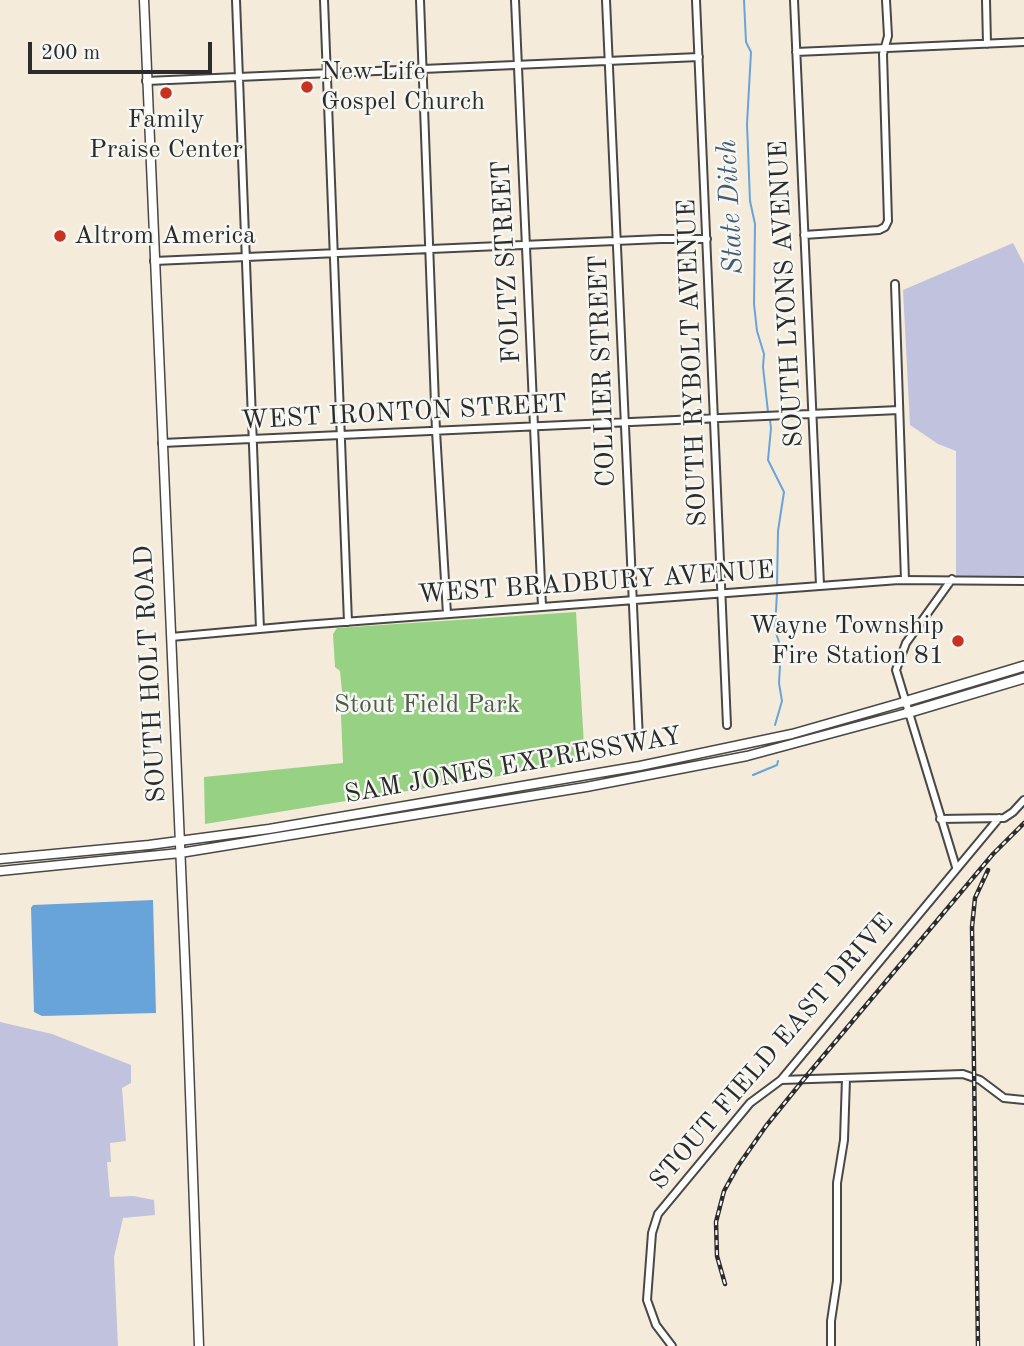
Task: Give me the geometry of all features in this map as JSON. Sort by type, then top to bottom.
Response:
[{"type":"highway","name":"SAM JONES EXPRESSWAY","points":[[904,702],[1024,666]]},
{"type":"highway","name":"SAM JONES EXPRESSWAY","points":[[907,713],[1024,678]]},
{"type":"main road","name":"SOUTH HOLT ROAD","points":[[144,0],[199,1346]]},
{"type":"main road","name":"SAM JONES EXPRESSWAY","points":[[0,859],[269,829],[685,758],[832,724],[904,702]]},
{"type":"main road","name":"SAM JONES EXPRESSWAY","points":[[0,871],[180,853],[302,835],[683,769],[796,744],[907,713]]},
{"type":"street","points":[[236,0],[260,629]]},
{"type":"street","points":[[324,0],[348,622]]},
{"type":"street","points":[[420,0],[436,431],[447,614]]},
{"type":"street","name":"FOLTZ STREET","points":[[515,0],[542,607]]},
{"type":"street","name":"COLLIER STREET","points":[[606,0],[639,740]]},
{"type":"street","name":"SOUTH RYBOLT AVENUE","points":[[696,0],[727,725]]},
{"type":"street","name":"SOUTH LYONS AVENUE","points":[[794,0],[820,585]]},
{"type":"street","points":[[804,235],[885,227],[889,215],[884,47],[888,36],[886,0]]},
{"type":"street","points":[[986,0],[987,44]]},
{"type":"street","points":[[796,52],[1024,42]]},
{"type":"street","points":[[146,80],[699,57]]},
{"type":"street","points":[[154,261],[617,240],[707,239]]},
{"type":"street","points":[[895,284],[905,580]]},
{"type":"street","name":"WEST IRONTON STREET","points":[[162,443],[899,410]]},
{"type":"street","points":[[951,579],[912,633],[898,661],[896,675],[956,867]]},
{"type":"street","name":"WEST BRADBURY AVENUE","points":[[171,637],[820,585],[951,579],[1024,581]]},
{"type":"street","name":"STOUT FIELD EAST DRIVE","points":[[672,1346],[656,1325],[647,1300],[652,1233],[656,1217],[750,1103],[781,1080],[999,818],[1010,815],[1024,800]]},
{"type":"street","points":[[940,819],[999,818]]},
{"type":"street","points":[[781,1080],[963,1074],[974,1077],[1004,1098],[1024,1100]]},
{"type":"street","points":[[831,1346],[837,1281],[837,1183],[845,1130],[846,1078]]},
{"type":"shaded area","points":[[1013,243],[1024,264],[1024,578],[956,576],[956,451],[938,444],[910,425],[903,290]]},
{"type":"shaded area","points":[[0,1022],[52,1034],[131,1065],[131,1083],[122,1088],[126,1141],[110,1143],[111,1162],[107,1162],[110,1197],[133,1196],[154,1200],[155,1215],[123,1218],[114,1257],[118,1346],[0,1346]]},
{"type":"green space","name":"Stout Field Park","points":[[576,612],[585,762],[205,824],[204,777],[343,763],[341,715],[344,711],[340,671],[335,667],[333,634],[337,628]]},
{"type":"water","points":[[153,900],[156,1013],[42,1016],[34,1012],[33,905]]},
{"type":"waterway","name":"State Ditch","points":[[744,0],[746,42],[751,52],[747,124],[750,201],[755,224],[754,304],[757,331],[764,354],[768,412]]},
{"type":"waterway","name":"State Ditch","points":[[770,420],[768,460],[784,492],[778,531],[777,587]]},
{"type":"waterway","name":"State Ditch","points":[[775,725],[782,701],[779,683],[781,648],[775,630],[777,592]]},
{"type":"waterway","name":"State Ditch","points":[[753,775],[777,765],[778,761]]},
{"type":"railway","points":[[725,1284],[717,1256],[716,1222],[724,1191],[738,1166],[804,1079],[993,854],[1024,823]]},
{"type":"railway","points":[[978,1346],[972,927],[975,898],[988,870]]},
{"type":"place","name":"New Life Gospel Church","points":[[307,87]]},
{"type":"place","name":"Family Praise Center","points":[[166,93]]},
{"type":"place","name":"Altrom America","points":[[60,236]]},
{"type":"place","name":"Wayne Township Fire Station 81","points":[[958,641]]}]
